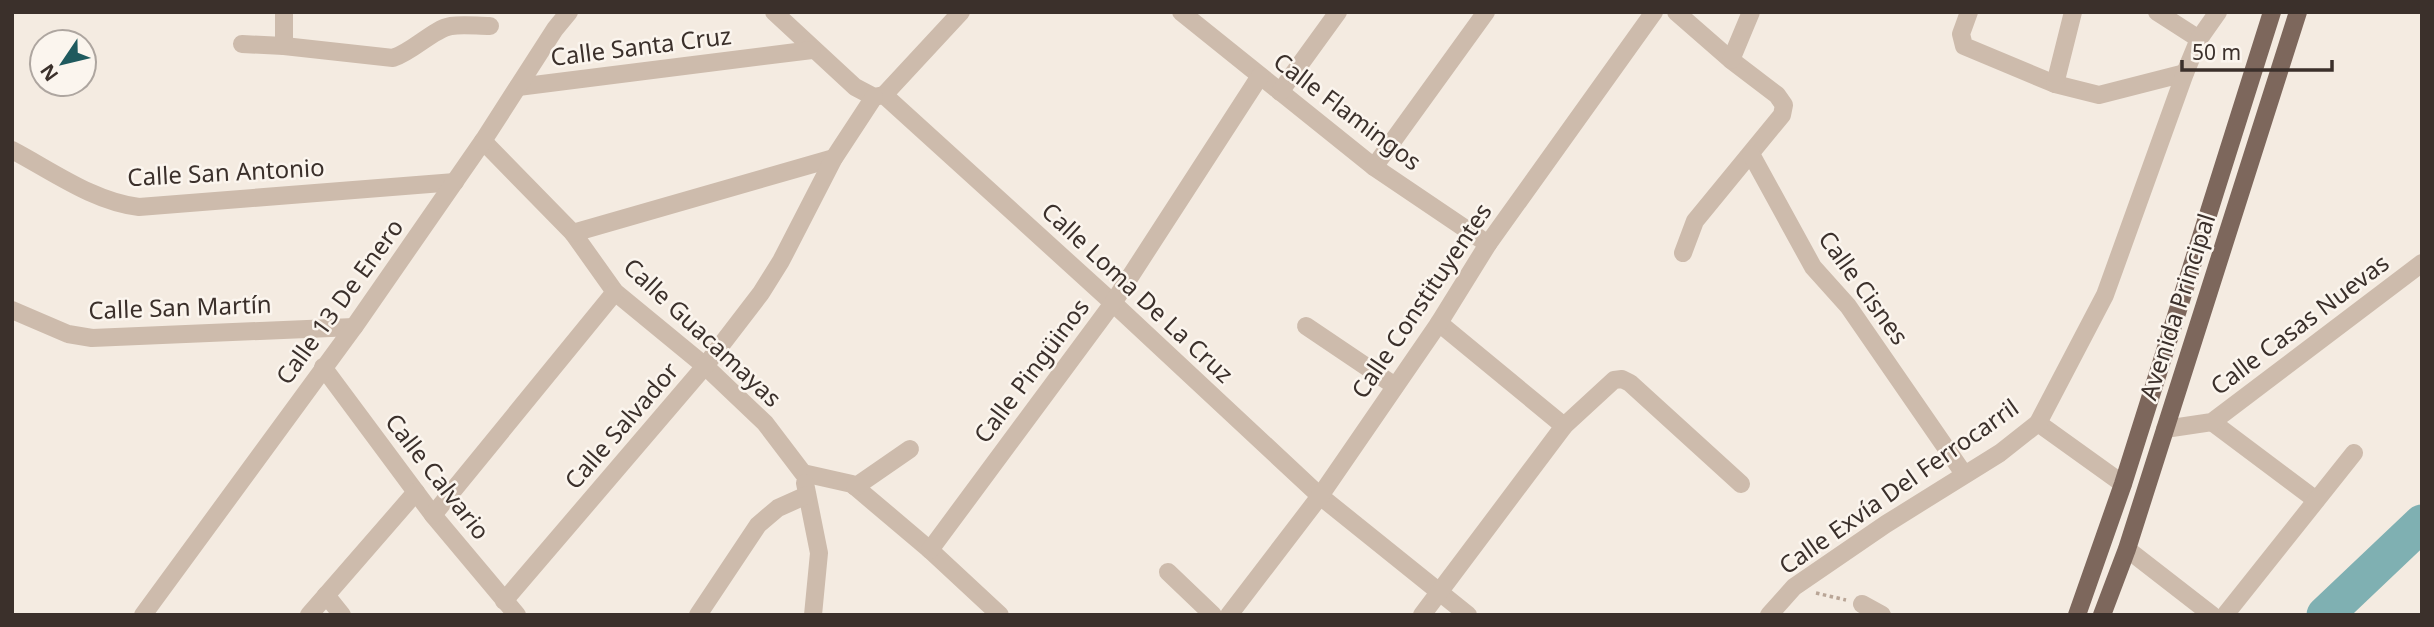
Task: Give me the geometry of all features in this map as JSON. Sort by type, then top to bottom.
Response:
[{"type":"main road","name":"Avenida Principal","points":[[2077,615],[2123,484],[2272,12]]},
{"type":"main road","name":"Avenida Principal","points":[[2102,615],[2127,549],[2298,12]]},
{"type":"street","points":[[284,12],[284,46]]},
{"type":"street","name":"Calle 13 De Enero","points":[[143,615],[354,327],[569,12]]},
{"type":"street","name":"Calle Loma De La Cruz","points":[[774,12],[855,87],[879,96],[1114,303],[1320,496],[1468,615]]},
{"type":"street","name":"Calle Salvador","points":[[504,601],[705,366],[761,293],[781,261],[834,158],[879,96],[961,12]]},
{"type":"street","points":[[1280,92],[1338,12]]},
{"type":"street","points":[[1374,167],[1486,12]]},
{"type":"street","name":"Calle Constituyentes","points":[[1229,615],[1320,496],[1439,323],[1488,244],[1654,12]]},
{"type":"street","points":[[1676,12],[1731,60],[1777,95],[1784,106],[1782,115],[1695,221],[1683,253]]},
{"type":"street","points":[[1731,60],[1751,12]]},
{"type":"street","points":[[1969,12],[1961,34],[1964,46],[2055,84],[2099,95],[2185,73]]},
{"type":"street","points":[[2055,84],[2074,12]]},
{"type":"street","points":[[2157,12],[2199,39]]},
{"type":"street","name":"Calle Exvía Del Ferrocarril","points":[[1769,615],[1794,587],[2000,453],[2038,423],[2105,295],[2185,73],[2199,39],[2218,12]]},
{"type":"street","name":"Calle Flamingos","points":[[1185,13],[1374,167],[1488,244]]},
{"type":"street","points":[[242,44],[393,58],[408,53],[449,26],[490,26]]},
{"type":"street","name":"Calle Santa Cruz","points":[[518,87],[812,50]]},
{"type":"street","name":"Calle Pingüinos","points":[[930,550],[1114,303],[1259,76]]},
{"type":"street","name":"Calle Guacamayas","points":[[483,141],[573,233],[615,292],[705,366],[765,424],[803,473]]},
{"type":"street","name":"Calle San Antonio","points":[[12,150],[96,195],[119,205],[139,207],[455,182]]},
{"type":"street","name":"Calle Cisnes","points":[[1751,154],[1813,267],[1848,306],[1964,474]]},
{"type":"street","points":[[573,233],[834,158]]},
{"type":"street","name":"Calle Casas Nuevas","points":[[2165,429],[2213,422],[2422,263]]},
{"type":"street","points":[[433,515],[615,292]]},
{"type":"street","name":"Calle San Martín","points":[[12,310],[68,334],[92,338],[354,327]]},
{"type":"street","points":[[1439,323],[1564,426]]},
{"type":"street","points":[[1306,326],[1395,386]]},
{"type":"street","name":"Calle Calvario","points":[[323,367],[433,515],[517,615]]},
{"type":"street","points":[[1422,615],[1564,426],[1608,384],[1622,379],[1630,383],[1741,484]]},
{"type":"street","points":[[2213,422],[2316,500]]},
{"type":"street","points":[[2038,423],[2123,484]]},
{"type":"street","points":[[855,487],[910,449]]},
{"type":"street","points":[[2225,615],[2354,453]]},
{"type":"street","points":[[813,615],[819,553],[803,473],[852,484],[930,550],[1000,615]]},
{"type":"street","points":[[309,615],[416,492]]},
{"type":"street","points":[[698,615],[758,525],[778,508],[807,495]]},
{"type":"street","points":[[2127,549],[2212,615]]},
{"type":"street","points":[[1168,572],[1213,615]]},
{"type":"street","points":[[2066,615],[2089,584]]},
{"type":"street","points":[[326,595],[342,615]]},
{"type":"street","points":[[1862,604],[1882,615]]},
{"type":"path","points":[[1794,587],[1862,604]]},
{"type":"waterway","points":[[2325,615],[2422,523]]}]
